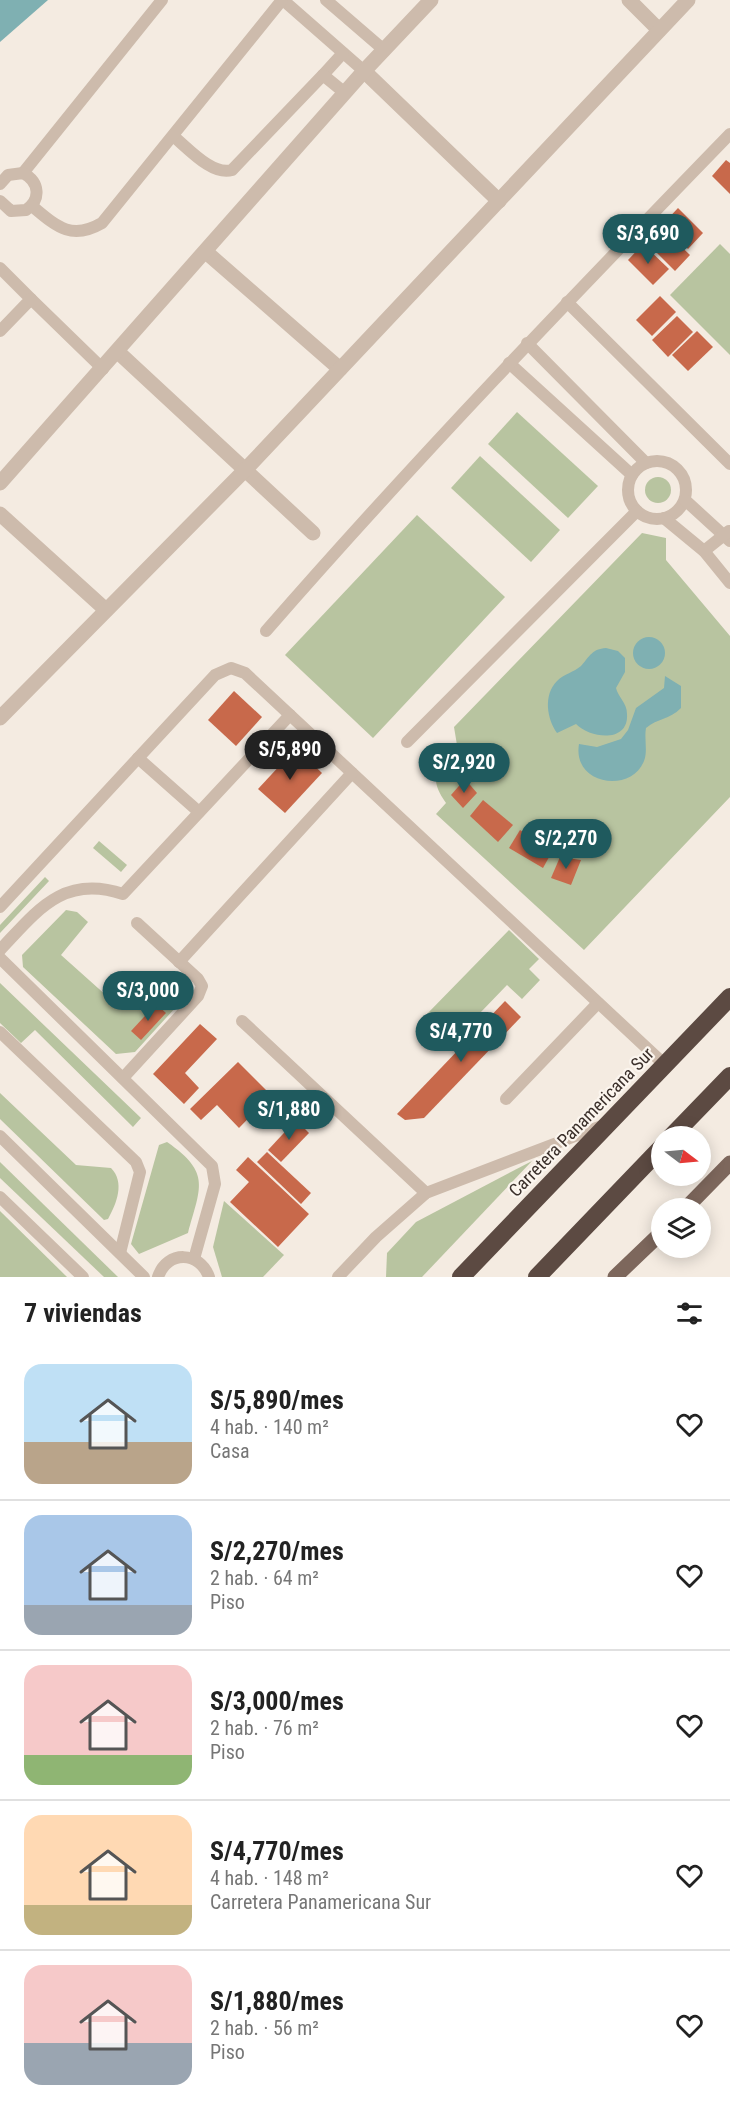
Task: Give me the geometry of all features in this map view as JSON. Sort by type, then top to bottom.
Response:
[{"type":"highway","name":"Carretera Panamericana Sur","points":[[461,1277],[730,997]]},
{"type":"highway","points":[[682,1126],[730,1076]]},
{"type":"highway","points":[[537,1277],[651,1158]]},
{"type":"main road","points":[[696,1198],[730,1163]]},
{"type":"main road","points":[[615,1277],[651,1243]]},
{"type":"street","points":[[0,483],[364,71],[431,0]]},
{"type":"street","points":[[629,0],[659,30]]},
{"type":"street","points":[[0,718],[245,470],[688,0]]},
{"type":"street","points":[[364,71],[499,201]]},
{"type":"street","points":[[206,252],[340,369]]},
{"type":"street","points":[[118,352],[313,533]]},
{"type":"street","points":[[0,514],[106,610]]},
{"type":"lane","points":[[0,184],[9,175],[23,173],[162,0]]},
{"type":"lane","points":[[32,206],[58,228],[77,232],[89,231],[102,223],[282,0],[364,71]]},
{"type":"lane","points":[[326,0],[384,50]]},
{"type":"lane","points":[[173,136],[215,170],[224,172],[232,170],[343,53]]},
{"type":"lane","points":[[322,75],[345,93]]},
{"type":"lane","points":[[266,631],[527,343],[730,134]]},
{"type":"lane","points":[[0,201],[4,207],[18,212],[32,206],[36,199],[36,183],[23,173]]},
{"type":"lane","points":[[0,268],[103,369]]},
{"type":"lane","points":[[0,332],[31,299]]},
{"type":"lane","points":[[567,302],[730,464]]},
{"type":"lane","points":[[527,343],[646,463]]},
{"type":"lane","points":[[509,363],[632,475]]},
{"type":"lane","points":[[655,460],[674,465],[685,480],[685,500],[673,515],[664,518],[645,517],[637,511],[628,494],[632,475],[646,463],[655,460]]},
{"type":"lane","points":[[685,500],[728,535],[704,551]]},
{"type":"lane","points":[[407,742],[637,511]]},
{"type":"lane","points":[[664,518],[704,551],[730,584]]},
{"type":"lane","points":[[0,907],[215,675],[231,668],[245,673],[665,1065]]},
{"type":"lane","points":[[0,950],[52,898],[78,889],[93,888],[123,894],[290,715]]},
{"type":"lane","points":[[138,758],[200,812]]},
{"type":"lane","points":[[179,962],[352,773]]},
{"type":"lane","points":[[123,1078],[201,992],[201,982],[137,923]]},
{"type":"lane","points":[[0,958],[212,1166],[216,1184],[194,1258]]},
{"type":"lane","points":[[506,1099],[598,1003]]},
{"type":"lane","points":[[242,1021],[426,1193]]},
{"type":"lane","points":[[0,1032],[136,1162],[140,1172],[120,1253]]},
{"type":"lane","points":[[338,1277],[376,1237],[426,1193],[611,1122]]},
{"type":"lane","points":[[0,1136],[144,1277]]},
{"type":"lane","points":[[0,1197],[83,1277]]},
{"type":"lane","points":[[158,1277],[163,1266],[177,1257],[194,1258],[202,1263],[209,1277]]},
{"type":"green space","points":[[720,244],[730,254],[730,355],[670,295]]},
{"type":"green space","points":[[517,412],[598,486],[568,518],[488,444]]},
{"type":"green space","points":[[480,456],[560,530],[531,562],[451,488]]},
{"type":"green space","points":[[658,477],[667,481],[671,490],[667,499],[658,503],[649,499],[645,490],[649,481]]},
{"type":"green space","points":[[417,515],[505,597],[373,738],[285,655]]},
{"type":"green space","points":[[642,533],[666,538],[666,560],[730,636],[730,797],[584,950],[436,814],[446,803],[440,794],[436,779],[444,759],[457,745],[454,727]]},
{"type":"green space","points":[[99,841],[127,865],[121,872],[93,848]]},
{"type":"green space","points":[[45,877],[49,881],[0,933],[0,925]]},
{"type":"green space","points":[[66,910],[77,912],[88,922],[61,955],[108,997],[121,983],[130,991],[144,975],[160,973],[179,992],[176,1007],[135,1052],[116,1054],[23,967],[22,955]]},
{"type":"green space","points":[[509,930],[539,959],[529,969],[540,980],[522,999],[507,985],[454,1040],[427,1014]]},
{"type":"green space","points":[[0,983],[141,1118],[133,1127],[35,1030],[21,1043],[0,1023]]},
{"type":"green space","points":[[0,1093],[76,1165],[111,1168],[119,1186],[117,1200],[108,1219],[104,1220],[0,1119]]},
{"type":"green space","points":[[167,1142],[191,1163],[197,1173],[199,1182],[196,1204],[188,1233],[139,1254],[131,1244],[159,1145]]},
{"type":"green space","points":[[532,1161],[422,1277],[386,1277],[387,1253],[416,1222]]},
{"type":"green space","points":[[0,1162],[118,1277],[104,1277],[0,1178]]},
{"type":"green space","points":[[224,1201],[284,1255],[263,1277],[222,1277],[213,1247]]},
{"type":"green space","points":[[0,1211],[67,1277],[0,1277]]},
{"type":"water","points":[[0,0],[48,0],[0,42]]},
{"type":"water","points":[[649,637],[660,642],[665,653],[660,664],[649,669],[638,664],[633,653],[638,642]]},
{"type":"water","points":[[606,648],[618,651],[625,658],[625,672],[616,688],[627,710],[626,723],[622,730],[608,736],[599,735],[576,724],[557,733],[548,707],[553,687],[557,681],[581,666],[594,651]]},
{"type":"water","points":[[665,676],[681,686],[681,708],[646,728],[645,757],[637,771],[627,778],[616,781],[593,776],[584,769],[579,758],[579,744],[597,747],[621,739],[628,730],[636,708],[664,688]]},
{"type":"building","points":[[726,160],[730,163],[730,194],[712,176]]},
{"type":"building","points":[[678,208],[703,233],[688,249],[663,224]]},
{"type":"building","points":[[665,231],[690,255],[675,271],[650,246]]},
{"type":"building","points":[[643,244],[669,269],[653,285],[628,260]]},
{"type":"building","points":[[660,296],[676,312],[652,336],[636,320]]},
{"type":"building","points":[[677,316],[693,332],[668,357],[652,340]]},
{"type":"building","points":[[697,331],[713,347],[688,371],[672,355]]},
{"type":"building","points":[[234,691],[262,717],[236,746],[208,720]]},
{"type":"building","points":[[296,748],[322,773],[285,813],[258,789]]},
{"type":"building","points":[[465,779],[477,793],[463,808],[451,795]]},
{"type":"building","points":[[483,800],[513,825],[498,842],[470,816]]},
{"type":"building","points":[[520,830],[553,850],[543,868],[509,848]]},
{"type":"building","points":[[560,857],[581,860],[571,885],[551,878]]},
{"type":"building","points":[[505,1001],[521,1017],[424,1118],[405,1120],[397,1114]]},
{"type":"building","points":[[156,1004],[166,1013],[141,1040],[131,1031]]},
{"type":"building","points":[[200,1024],[217,1039],[185,1073],[199,1088],[184,1104],[153,1074]]},
{"type":"building","points":[[238,1062],[271,1095],[239,1128],[217,1105],[201,1120],[190,1109]]},
{"type":"building","points":[[296,1120],[309,1133],[281,1162],[268,1150]]},
{"type":"building","points":[[267,1152],[311,1193],[301,1204],[257,1162]]},
{"type":"building","points":[[248,1157],[309,1214],[278,1247],[230,1202],[249,1182],[236,1170]]}]
